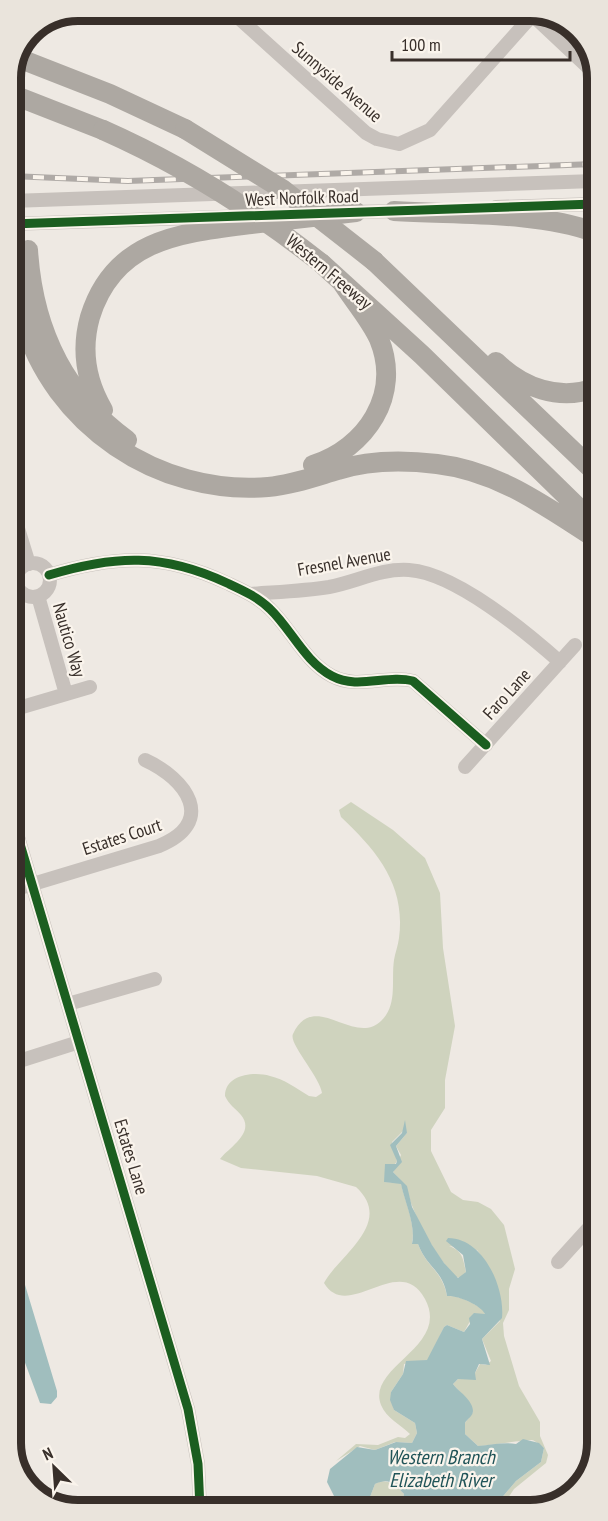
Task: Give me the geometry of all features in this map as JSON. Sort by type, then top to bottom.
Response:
[{"type":"highway","name":"Western Freeway","points":[[24,60],[80,81],[184,129],[282,189],[381,267],[587,464]]},
{"type":"highway","name":"Western Freeway","points":[[21,98],[103,130],[195,176],[260,217],[321,263],[422,354],[587,516]]},
{"type":"highway","points":[[394,211],[549,220],[587,230]]},
{"type":"highway","points":[[114,430],[90,383],[85,349],[87,327],[99,291],[121,264],[147,247],[188,233],[356,212]]},
{"type":"highway","points":[[21,243],[32,297],[44,335],[69,380],[87,404],[114,430],[166,460],[189,468],[237,476],[299,470],[334,457],[348,449],[368,428],[377,414],[385,387],[386,371],[379,340],[341,280]]},
{"type":"highway","points":[[381,267],[435,304],[501,367],[530,386],[557,393],[573,393],[587,389]]},
{"type":"highway","points":[[21,310],[43,366],[56,387],[86,423],[123,453],[164,473],[213,486],[243,488],[294,483],[353,466],[385,462],[439,464],[474,472],[517,488],[587,533]]},
{"type":"street","name":"Sunnyside Avenue","points":[[243,21],[366,133],[377,139],[399,144],[430,130],[525,21]]},
{"type":"street","points":[[544,23],[586,64]]},
{"type":"street","name":"West Norfolk Road","points":[[21,201],[587,181]]},
{"type":"street","name":"West Norfolk Road","points":[[21,224],[587,204]]},
{"type":"street","points":[[21,540],[28,564]]},
{"type":"street","points":[[49,575],[111,560],[157,560],[198,570],[251,594],[271,610],[325,672],[334,678],[360,682],[403,678],[413,681],[486,745]]},
{"type":"street","points":[[21,570],[28,564],[39,564],[49,575]]},
{"type":"street","name":"Fresnel Avenue","points":[[251,594],[327,587],[392,571],[410,570],[429,574],[456,586],[517,626],[560,662]]},
{"type":"street","points":[[21,590],[25,594],[38,596],[46,590],[49,575]]},
{"type":"street","name":"Nautico Way","points":[[38,596],[66,694]]},
{"type":"street","name":"Faro Lane","points":[[465,767],[575,645]]},
{"type":"street","points":[[21,707],[90,687]]},
{"type":"street","name":"Estates Court","points":[[21,888],[159,846],[174,840],[185,830],[191,815],[191,802],[184,787],[164,768],[145,760]]},
{"type":"street","name":"Estates Lane","points":[[21,846],[188,1409],[198,1464],[200,1500]]},
{"type":"street","points":[[68,1004],[154,979]]},
{"type":"street","points":[[21,1060],[79,1042]]},
{"type":"street","points":[[558,1262],[587,1230]]},
{"type":"green space","points":[[351,802],[393,830],[425,858],[440,893],[443,948],[455,1026],[445,1080],[445,1108],[431,1130],[431,1151],[451,1192],[463,1200],[478,1202],[491,1209],[504,1225],[515,1269],[509,1289],[509,1310],[503,1323],[504,1336],[519,1386],[540,1422],[540,1436],[548,1455],[546,1463],[514,1489],[507,1500],[500,1500],[516,1481],[541,1462],[544,1448],[532,1440],[478,1446],[465,1434],[465,1423],[473,1412],[467,1400],[453,1384],[458,1379],[475,1373],[480,1364],[486,1365],[491,1361],[482,1339],[500,1321],[497,1302],[487,1266],[477,1250],[449,1246],[460,1253],[466,1272],[462,1278],[455,1277],[421,1226],[406,1188],[393,1172],[401,1155],[396,1146],[407,1133],[404,1130],[392,1142],[397,1161],[384,1182],[401,1183],[411,1221],[412,1243],[418,1244],[442,1280],[447,1296],[467,1300],[485,1314],[474,1314],[464,1332],[447,1325],[428,1360],[404,1364],[403,1374],[391,1392],[394,1410],[415,1423],[417,1433],[412,1443],[395,1442],[375,1450],[360,1446],[336,1461],[356,1444],[378,1445],[398,1437],[405,1438],[410,1434],[383,1410],[380,1391],[385,1379],[419,1343],[427,1330],[430,1316],[425,1299],[414,1286],[402,1282],[388,1283],[346,1296],[334,1293],[324,1283],[367,1226],[370,1213],[366,1200],[356,1187],[317,1176],[241,1168],[220,1159],[239,1140],[245,1128],[241,1115],[225,1096],[230,1083],[241,1076],[263,1075],[280,1079],[309,1096],[316,1097],[322,1093],[320,1086],[293,1038],[293,1034],[302,1022],[312,1017],[323,1017],[359,1028],[370,1027],[381,1021],[390,1008],[394,960],[399,938],[398,902],[386,870],[366,843],[341,817],[339,810]]},
{"type":"green space","points":[[381,1481],[394,1483],[404,1494],[403,1500],[376,1500],[370,1497],[375,1484]]},
{"type":"water","name":"Western Branch Elizabeth River","points":[[405,1120],[407,1133],[396,1146],[402,1162],[393,1172],[407,1186],[412,1207],[432,1245],[458,1278],[466,1272],[463,1255],[446,1241],[448,1238],[460,1240],[472,1246],[489,1266],[500,1292],[502,1318],[482,1339],[490,1365],[479,1364],[475,1373],[476,1380],[458,1379],[453,1384],[468,1399],[473,1411],[465,1423],[465,1434],[478,1446],[516,1444],[523,1439],[539,1443],[544,1448],[541,1462],[516,1481],[500,1500],[403,1500],[404,1494],[395,1485],[384,1481],[375,1484],[370,1497],[372,1500],[336,1500],[327,1482],[330,1469],[357,1447],[375,1450],[396,1442],[412,1443],[417,1433],[415,1423],[394,1410],[390,1400],[391,1392],[403,1374],[406,1361],[427,1360],[447,1325],[464,1332],[470,1324],[469,1318],[474,1313],[485,1314],[479,1307],[468,1301],[447,1296],[442,1280],[418,1244],[412,1244],[411,1222],[401,1184],[384,1182],[385,1164],[396,1164],[397,1161],[390,1145],[402,1133]]},
{"type":"water","points":[[21,1272],[57,1391],[57,1397],[51,1404],[40,1403],[21,1355]]},
{"type":"water","name":"Western Branch Elizabeth River","points":[[375,1496],[380,1497],[381,1500],[372,1500]]},
{"type":"railway","points":[[21,176],[128,181],[587,164]]},
{"type":"cycle path","points":[[21,224],[587,204]]},
{"type":"cycle path","points":[[49,575],[96,564],[139,560],[181,566],[204,573],[244,591],[265,605],[278,617],[306,654],[322,670],[332,676],[352,682],[393,679],[413,681],[486,745]]},
{"type":"cycle path","points":[[21,847],[188,1409],[198,1464],[200,1500]]}]
